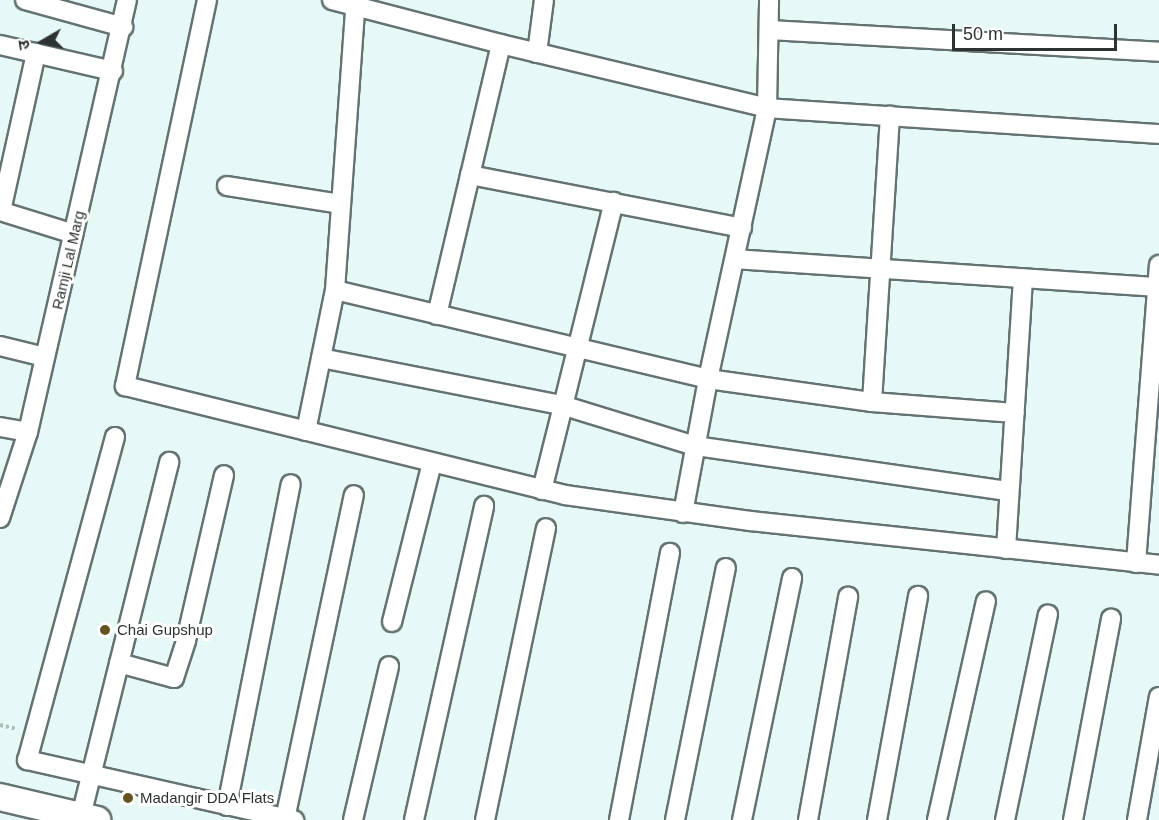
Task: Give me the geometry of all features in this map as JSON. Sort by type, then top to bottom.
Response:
[{"type":"main road","points":[[0,797],[89,818]]},
{"type":"street","points":[[25,0],[123,27]]},
{"type":"street","name":"Ramji Lal Marg","points":[[0,518],[28,432],[113,71],[127,0]]},
{"type":"street","points":[[207,0],[125,386],[542,490],[683,513],[1159,565]]},
{"type":"street","points":[[332,0],[356,3],[501,44],[767,108],[1159,134]]},
{"type":"street","points":[[537,53],[544,0]]},
{"type":"street","points":[[683,513],[708,378],[767,108],[769,0]]},
{"type":"street","points":[[306,431],[335,290],[356,3]]},
{"type":"street","points":[[768,30],[1159,52]]},
{"type":"street","points":[[437,315],[501,44]]},
{"type":"street","points":[[0,45],[113,71]]},
{"type":"street","points":[[36,53],[0,211],[74,234]]},
{"type":"street","points":[[872,402],[890,116]]},
{"type":"street","points":[[470,175],[742,228]]},
{"type":"street","points":[[227,186],[341,204]]},
{"type":"street","points":[[542,490],[565,406],[614,202]]},
{"type":"street","points":[[735,259],[1157,287]]},
{"type":"street","points":[[1136,562],[1151,480],[1159,265]]},
{"type":"street","points":[[1006,549],[1023,279]]},
{"type":"street","points":[[335,290],[708,378],[872,402],[1015,413]]},
{"type":"street","points":[[0,346],[45,357]]},
{"type":"street","points":[[321,358],[565,406],[695,446],[1008,492]]},
{"type":"street","points":[[0,427],[28,432]]},
{"type":"street","points":[[115,437],[27,760],[289,819],[354,495]]},
{"type":"street","points":[[89,818],[91,775],[169,462]]},
{"type":"street","points":[[392,622],[432,463]]},
{"type":"street","points":[[119,663],[174,678],[186,640],[224,476]]},
{"type":"street","points":[[227,806],[291,484]]},
{"type":"street","points":[[414,820],[484,506]]},
{"type":"street","points":[[485,820],[546,528]]},
{"type":"street","points":[[618,820],[670,553]]},
{"type":"street","points":[[675,820],[726,568]]},
{"type":"street","points":[[742,820],[792,578]]},
{"type":"street","points":[[877,820],[918,596]]},
{"type":"street","points":[[808,820],[848,597]]},
{"type":"street","points":[[936,820],[986,601]]},
{"type":"street","points":[[1005,820],[1047,614]]},
{"type":"street","points":[[1072,820],[1111,619]]},
{"type":"street","points":[[353,820],[389,666]]},
{"type":"street","points":[[1137,820],[1159,697]]},
{"type":"place","name":"Chai Gupshup","points":[[105,630]]},
{"type":"place","name":"Madangir DDA Flats","points":[[128,798]]}]
